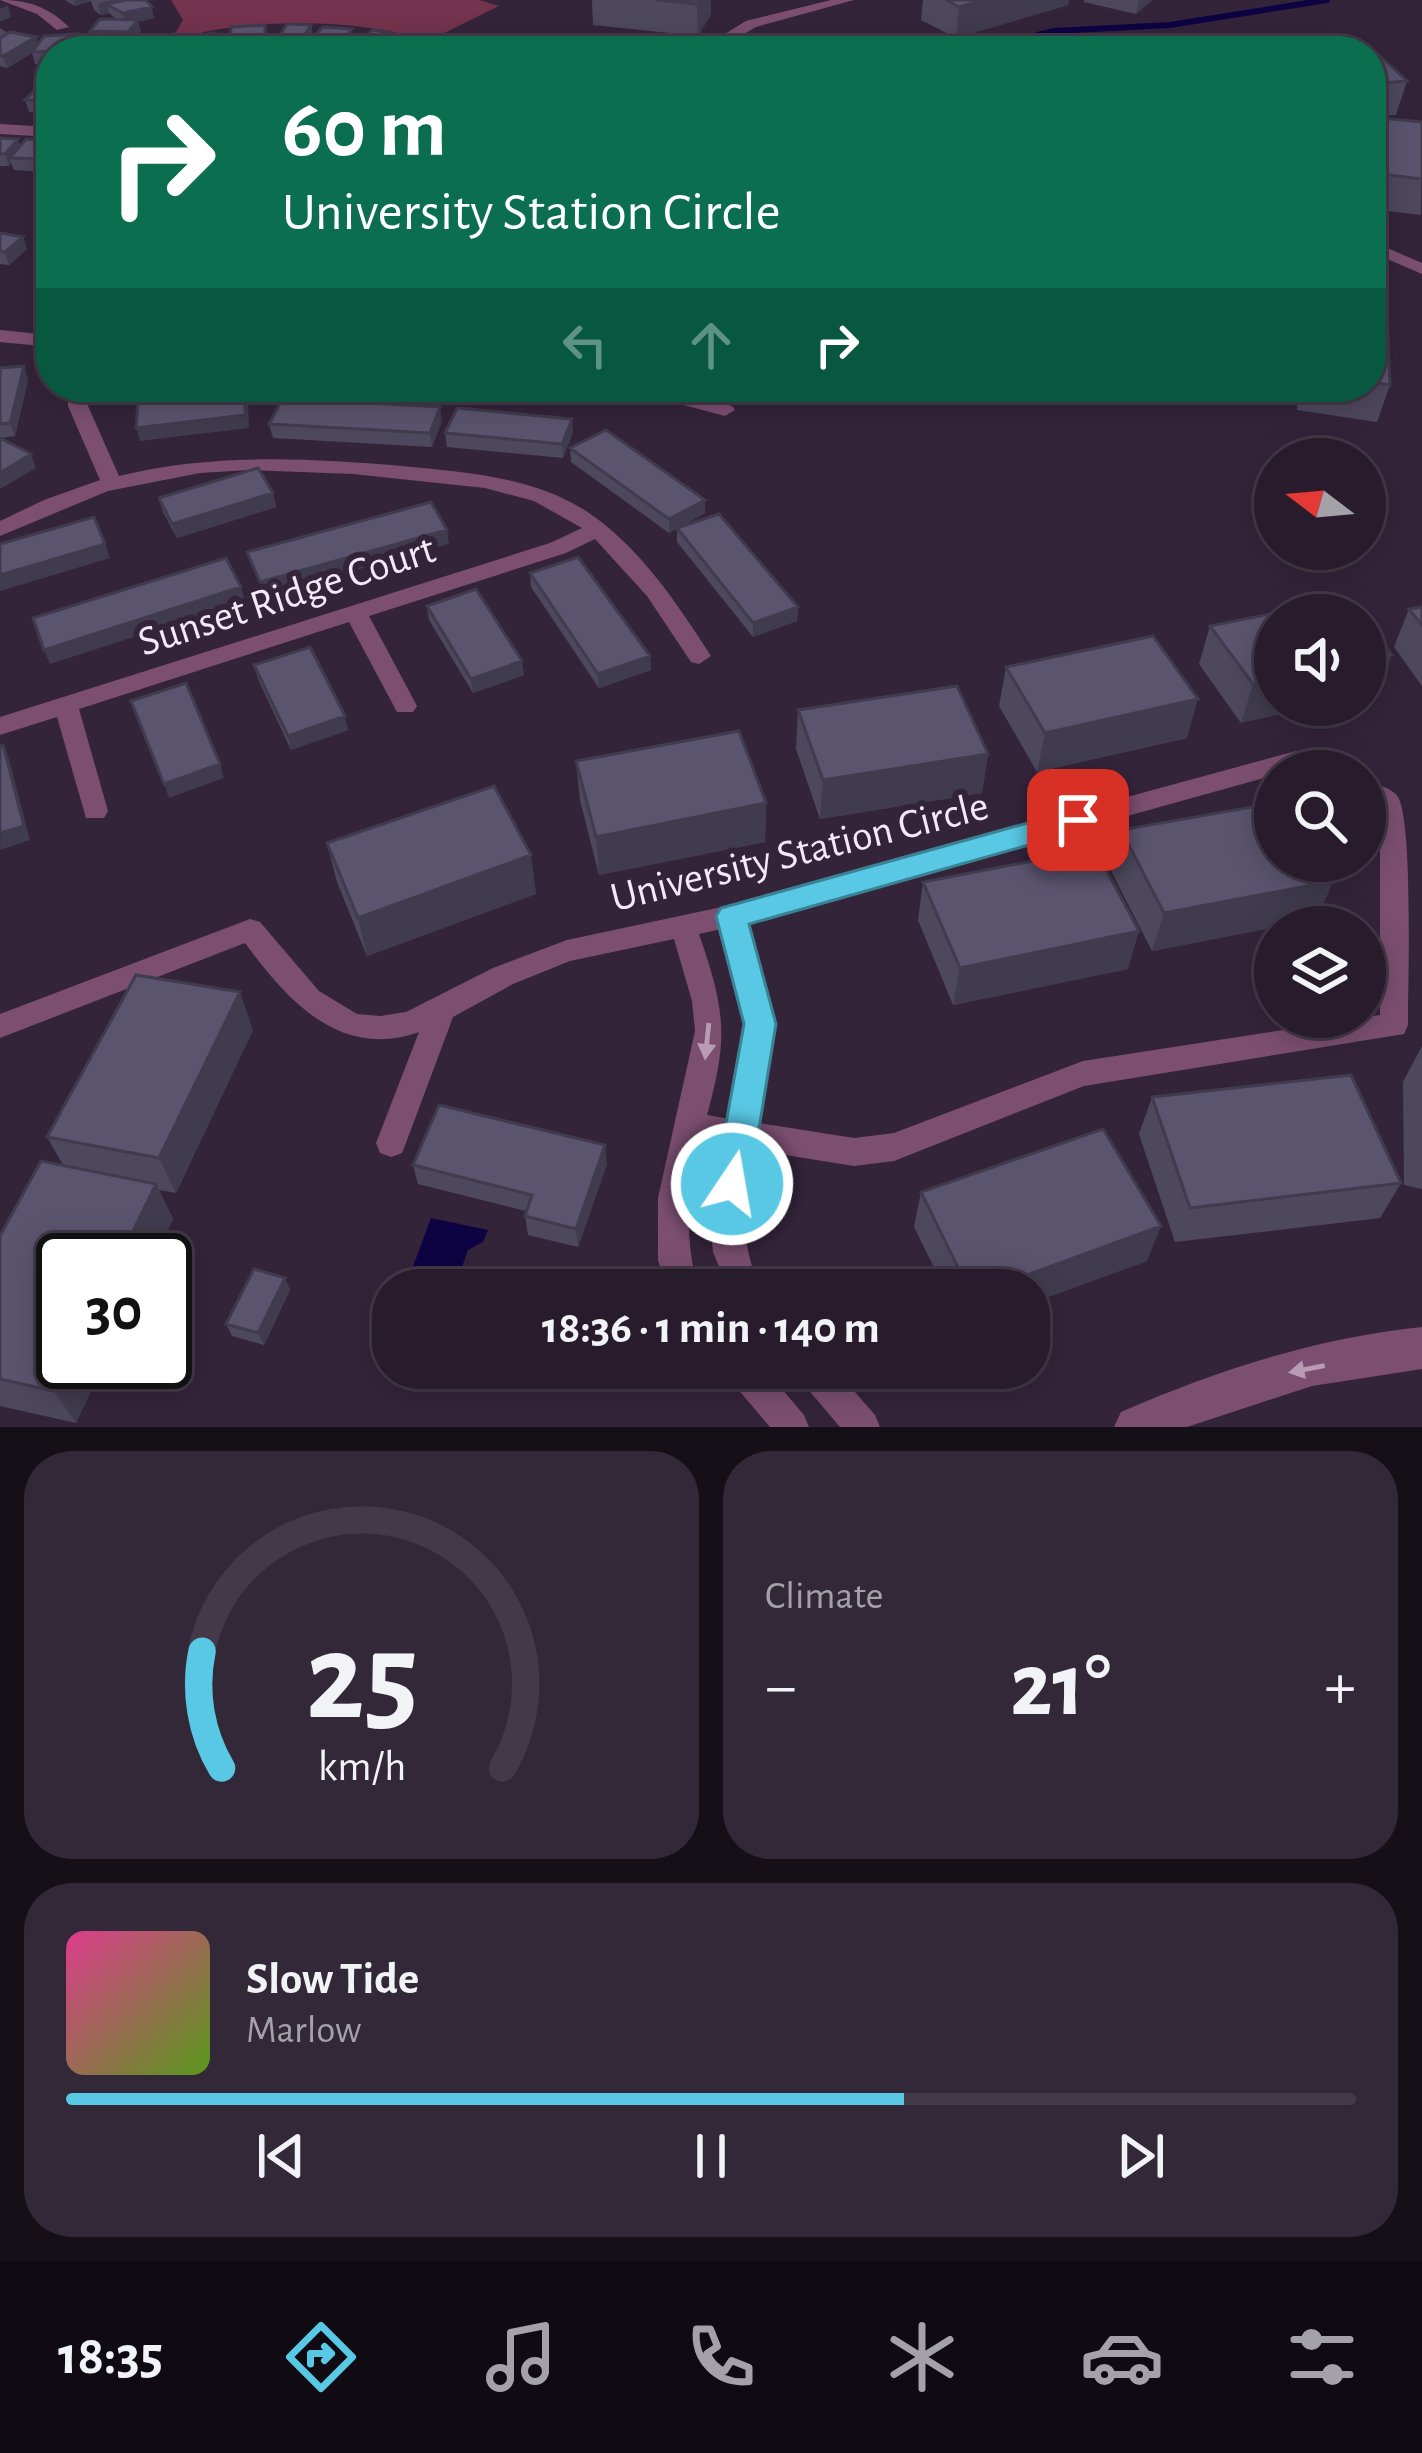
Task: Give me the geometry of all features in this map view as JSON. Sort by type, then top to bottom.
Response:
[{"type":"street","points":[[6,0],[42,11],[62,27]]},
{"type":"street","points":[[730,36],[751,24],[847,0]]},
{"type":"street","points":[[0,128],[36,131]]},
{"type":"street","points":[[1386,253],[1422,269]]},
{"type":"street","points":[[0,336],[36,340]]},
{"type":"street","points":[[78,402],[112,484]]},
{"type":"street","points":[[696,402],[725,410]]},
{"type":"street","points":[[0,529],[112,484],[195,465],[236,461],[446,476],[532,494],[561,506],[637,566],[699,656]]},
{"type":"street","name":"Sunset Ridge Court","points":[[0,726],[558,548],[593,531]]},
{"type":"street","points":[[355,613],[405,706]]},
{"type":"street","points":[[66,706],[94,811]]},
{"type":"street","name":"University Station Circle","points":[[0,1026],[250,930],[298,994],[331,1018],[381,1028],[419,1022],[502,976],[567,950],[731,916],[1254,772]]},
{"type":"street","points":[[690,1126],[854,1152],[894,1147],[1083,1074],[1394,1024],[1393,843],[1386,800]]},
{"type":"street","points":[[731,916],[760,1024],[727,1232],[736,1269]]},
{"type":"street","points":[[678,1269],[670,1238],[673,1200],[710,1024],[684,928]]},
{"type":"street","points":[[391,1143],[442,1009]]},
{"type":"street","points":[[1136,1427],[1186,1404],[1277,1375],[1422,1348]]},
{"type":"street","points":[[760,1389],[792,1427]]},
{"type":"street","points":[[830,1389],[863,1427]]},
{"type":"shaded area","points":[[171,0],[479,0],[499,6],[438,36],[291,23],[168,36],[183,20]]},
{"type":"shaded area","points":[[431,1218],[488,1230],[483,1242],[468,1250],[461,1269],[412,1269]]},
{"type":"building","points":[[146,0],[152,7],[123,13],[106,4]]},
{"type":"building","points":[[946,0],[983,0],[959,7]]},
{"type":"building","points":[[100,19],[138,20],[128,32],[90,31]]},
{"type":"building","points":[[287,24],[311,25],[304,36],[280,36]]},
{"type":"building","points":[[265,25],[265,36],[230,36],[231,27]]},
{"type":"building","points":[[323,27],[352,29],[346,36],[314,36]]},
{"type":"building","points":[[373,30],[395,34],[392,36],[365,36]]},
{"type":"building","points":[[10,32],[36,37],[0,55],[0,38]]},
{"type":"building","points":[[1386,62],[1407,81],[1386,83]]},
{"type":"building","points":[[1386,118],[1422,122],[1422,179],[1386,175]]},
{"type":"building","points":[[0,138],[18,139],[0,154]]},
{"type":"building","points":[[26,139],[36,139],[36,159],[10,158]]},
{"type":"building","points":[[0,233],[23,237],[5,252],[0,251]]},
{"type":"building","points":[[1386,290],[1390,385],[1386,384]]},
{"type":"building","points":[[24,366],[10,423],[0,424],[0,368]]},
{"type":"building","points":[[138,402],[245,402],[245,415],[136,428]]},
{"type":"building","points":[[281,402],[440,407],[430,433],[269,424]]},
{"type":"building","points":[[457,408],[572,419],[562,444],[445,433]]},
{"type":"building","points":[[606,430],[705,500],[669,519],[570,448]]},
{"type":"building","points":[[0,438],[31,454],[0,473]]},
{"type":"building","points":[[258,468],[273,493],[172,524],[159,498]]},
{"type":"building","points":[[431,502],[447,530],[260,582],[247,552]]},
{"type":"building","points":[[719,514],[798,607],[753,623],[677,528]]},
{"type":"building","points":[[94,517],[105,544],[0,575],[0,544]]},
{"type":"building","points":[[578,557],[650,656],[598,674],[530,573]]},
{"type":"building","points":[[226,558],[241,587],[44,650],[33,618]]},
{"type":"building","points":[[476,589],[522,661],[471,679],[427,606]]},
{"type":"building","points":[[1422,607],[1422,625],[1409,609]]},
{"type":"building","points":[[1254,617],[1254,684],[1253,684],[1210,626]]},
{"type":"building","points":[[1153,636],[1198,699],[1045,733],[1006,667]]},
{"type":"building","points":[[310,647],[345,716],[288,736],[254,665]]},
{"type":"building","points":[[186,683],[220,764],[164,784],[131,701]]},
{"type":"building","points":[[957,686],[988,754],[823,780],[798,710]]},
{"type":"building","points":[[739,731],[766,803],[596,837],[576,761]]},
{"type":"building","points":[[0,746],[24,826],[0,833]]},
{"type":"building","points":[[494,786],[531,855],[358,918],[327,843]]},
{"type":"building","points":[[1254,807],[1254,882],[1328,882],[1164,913],[1121,830]]},
{"type":"building","points":[[1095,849],[1139,931],[960,968],[923,882]]},
{"type":"building","points":[[136,975],[240,992],[159,1158],[47,1137]]},
{"type":"building","points":[[1351,1075],[1401,1183],[1190,1208],[1152,1097]]},
{"type":"building","points":[[439,1105],[605,1145],[576,1229],[525,1216],[532,1195],[413,1165]]},
{"type":"building","points":[[1103,1129],[1161,1226],[1043,1269],[959,1269],[921,1192]]},
{"type":"building","points":[[41,1161],[156,1184],[132,1233],[36,1233],[36,1387],[0,1379],[0,1236]]},
{"type":"building","points":[[254,1269],[285,1278],[258,1333],[226,1324]]},
{"type":"waterway","points":[[1034,36],[1170,25],[1327,0]]},
{"type":"route","points":[[732,1184],[760,1024],[731,916],[1078,820]]}]
